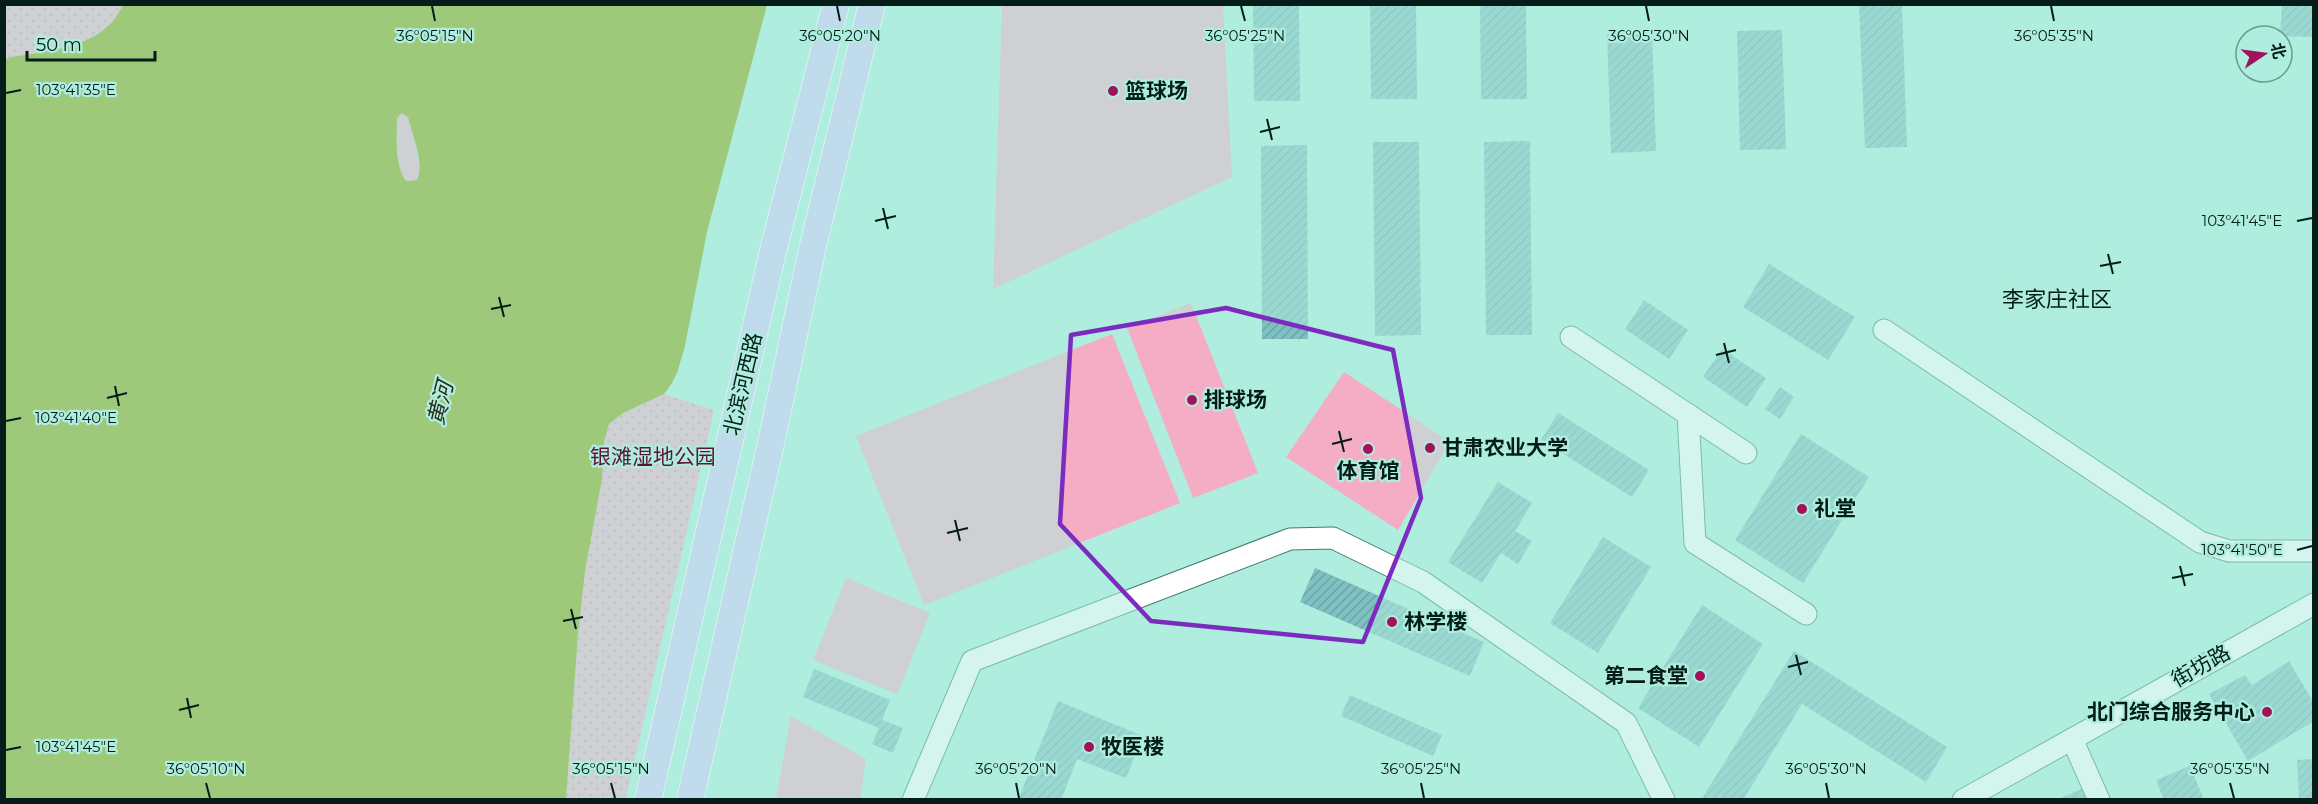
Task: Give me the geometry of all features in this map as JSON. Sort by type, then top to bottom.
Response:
[{"type":"main road","name":"北滨河西路","points":[[648,800],[773,251],[836,4]]},
{"type":"main road","name":"北滨河西路","points":[[690,800],[812,250],[872,4]]},
{"type":"main road","points":[[732,432],[771,443]]},
{"type":"street","points":[[1884,330],[2200,542],[2229,551],[2313,551]]},
{"type":"street","points":[[1571,337],[1746,453]]},
{"type":"street","points":[[1688,414],[1695,543],[1806,614]]},
{"type":"street","points":[[913,800],[972,661],[1290,539],[1333,538],[1423,582],[1626,723],[1664,800]]},
{"type":"street","name":"街坊路","points":[[1963,800],[2313,604]]},
{"type":"street","points":[[2072,739],[2099,800]]},
{"type":"highlighted area","points":[[1226,308],[1393,350],[1421,498],[1363,642],[1151,621],[1060,524],[1071,335]]},
{"type":"green space","points":[[4,5],[124,5],[112,22],[100,33],[88,39],[64,48],[5,60]]},
{"type":"green space","name":"篮球场","points":[[1002,5],[1223,5],[1232,177],[993,289]]},
{"type":"green space","points":[[402,113],[408,117],[417,149],[419,174],[417,180],[406,181],[400,167],[397,151],[397,118]]},
{"type":"green space","name":"排球场","points":[[1191,303],[1258,473],[1193,498],[1127,328]]},
{"type":"green space","points":[[1112,334],[1180,503],[924,605],[856,436]]},
{"type":"green space","name":"体育馆","points":[[1344,372],[1450,442],[1398,530],[1286,457]]},
{"type":"green space","name":"银滩湿地公园","points":[[664,394],[714,410],[626,799],[566,800],[578,634],[585,571],[602,479],[604,442],[609,424],[623,413]]},
{"type":"green space","points":[[846,578],[930,613],[897,694],[813,660]]},
{"type":"green space","points":[[791,716],[866,759],[860,799],[776,799]]},
{"type":"water","name":"黄河","points":[[124,4],[767,5],[707,232],[685,346],[677,373],[664,394],[623,413],[609,424],[604,442],[602,479],[585,571],[578,634],[566,799],[5,799],[5,60],[64,48],[88,39],[100,33],[112,22]],"holes":[[[402,113],[408,117],[420,166],[417,180],[406,181],[398,159],[397,118]]]},
{"type":"building","points":[[1253,4],[1299,4],[1300,101],[1254,101]]},
{"type":"building","points":[[1370,4],[1416,4],[1417,99],[1371,99]]},
{"type":"building","points":[[1480,4],[1526,4],[1527,99],[1481,99]]},
{"type":"building","points":[[1859,4],[1902,4],[1907,147],[1865,148]]},
{"type":"building","points":[[2282,4],[2314,4],[2314,37],[2294,36],[2294,24],[2281,24]]},
{"type":"building","points":[[1782,30],[1786,149],[1740,150],[1737,31]]},
{"type":"building","points":[[1652,32],[1656,151],[1611,153],[1607,34]]},
{"type":"building","points":[[1530,141],[1532,335],[1486,335],[1484,142]]},
{"type":"building","points":[[1373,142],[1419,142],[1421,335],[1375,336]]},
{"type":"building","points":[[1307,145],[1308,339],[1262,339],[1261,146]]},
{"type":"building","points":[[1769,264],[1855,317],[1828,360],[1743,307]]},
{"type":"building","points":[[1644,300],[1688,330],[1669,359],[1625,329]]},
{"type":"building","points":[[1722,349],[1766,378],[1747,407],[1703,377]]},
{"type":"building","points":[[1780,387],[1794,397],[1780,419],[1765,409]]},
{"type":"building","points":[[1558,413],[1649,470],[1632,497],[1541,440]]},
{"type":"building","name":"礼堂","points":[[1801,434],[1869,477],[1803,583],[1735,540]]},
{"type":"building","points":[[1498,482],[1532,503],[1515,531],[1532,541],[1518,564],[1501,553],[1482,583],[1448,562]]},
{"type":"building","points":[[1603,537],[1651,567],[1598,653],[1550,623]]},
{"type":"building","name":"林学楼","points":[[1315,568],[1484,642],[1470,676],[1300,602]]},
{"type":"building","name":"第二食堂","points":[[1702,605],[1763,644],[1699,747],[1638,708]]},
{"type":"building","points":[[1794,651],[1947,747],[1926,782],[1802,704],[1743,800],[1701,800]]},
{"type":"building","name":"北门综合服务中心","points":[[2289,661],[2314,703],[2314,721],[2248,761],[2209,694],[2245,675],[2252,685]]},
{"type":"building","points":[[814,669],[890,700],[882,720],[903,728],[893,753],[872,744],[879,728],[803,697]]},
{"type":"building","points":[[1350,695],[1442,735],[1433,756],[1341,716]]},
{"type":"building","name":"牧医楼","points":[[1058,701],[1143,736],[1126,778],[1077,759],[1061,800],[1018,800]]},
{"type":"building","points":[[2314,759],[2314,800],[2299,800],[2297,760]]},
{"type":"building","points":[[2190,766],[2204,800],[2164,800],[2156,780]]},
{"type":"building","points":[[2084,788],[2089,800],[2056,800]]},
{"type":"place","name":"篮球场","points":[[1113,91]]},
{"type":"place","name":"排球场","points":[[1192,400]]},
{"type":"place","name":"甘肃农业大学","points":[[1430,448]]},
{"type":"place","name":"体育馆","points":[[1368,449]]},
{"type":"place","name":"礼堂","points":[[1802,509]]},
{"type":"place","name":"林学楼","points":[[1392,622]]},
{"type":"place","name":"第二食堂","points":[[1700,676]]},
{"type":"place","name":"北门综合服务中心","points":[[2267,712]]},
{"type":"place","name":"牧医楼","points":[[1089,747]]},
{"type":"district","name":"李家庄社区","points":[[2057,299]]}]
